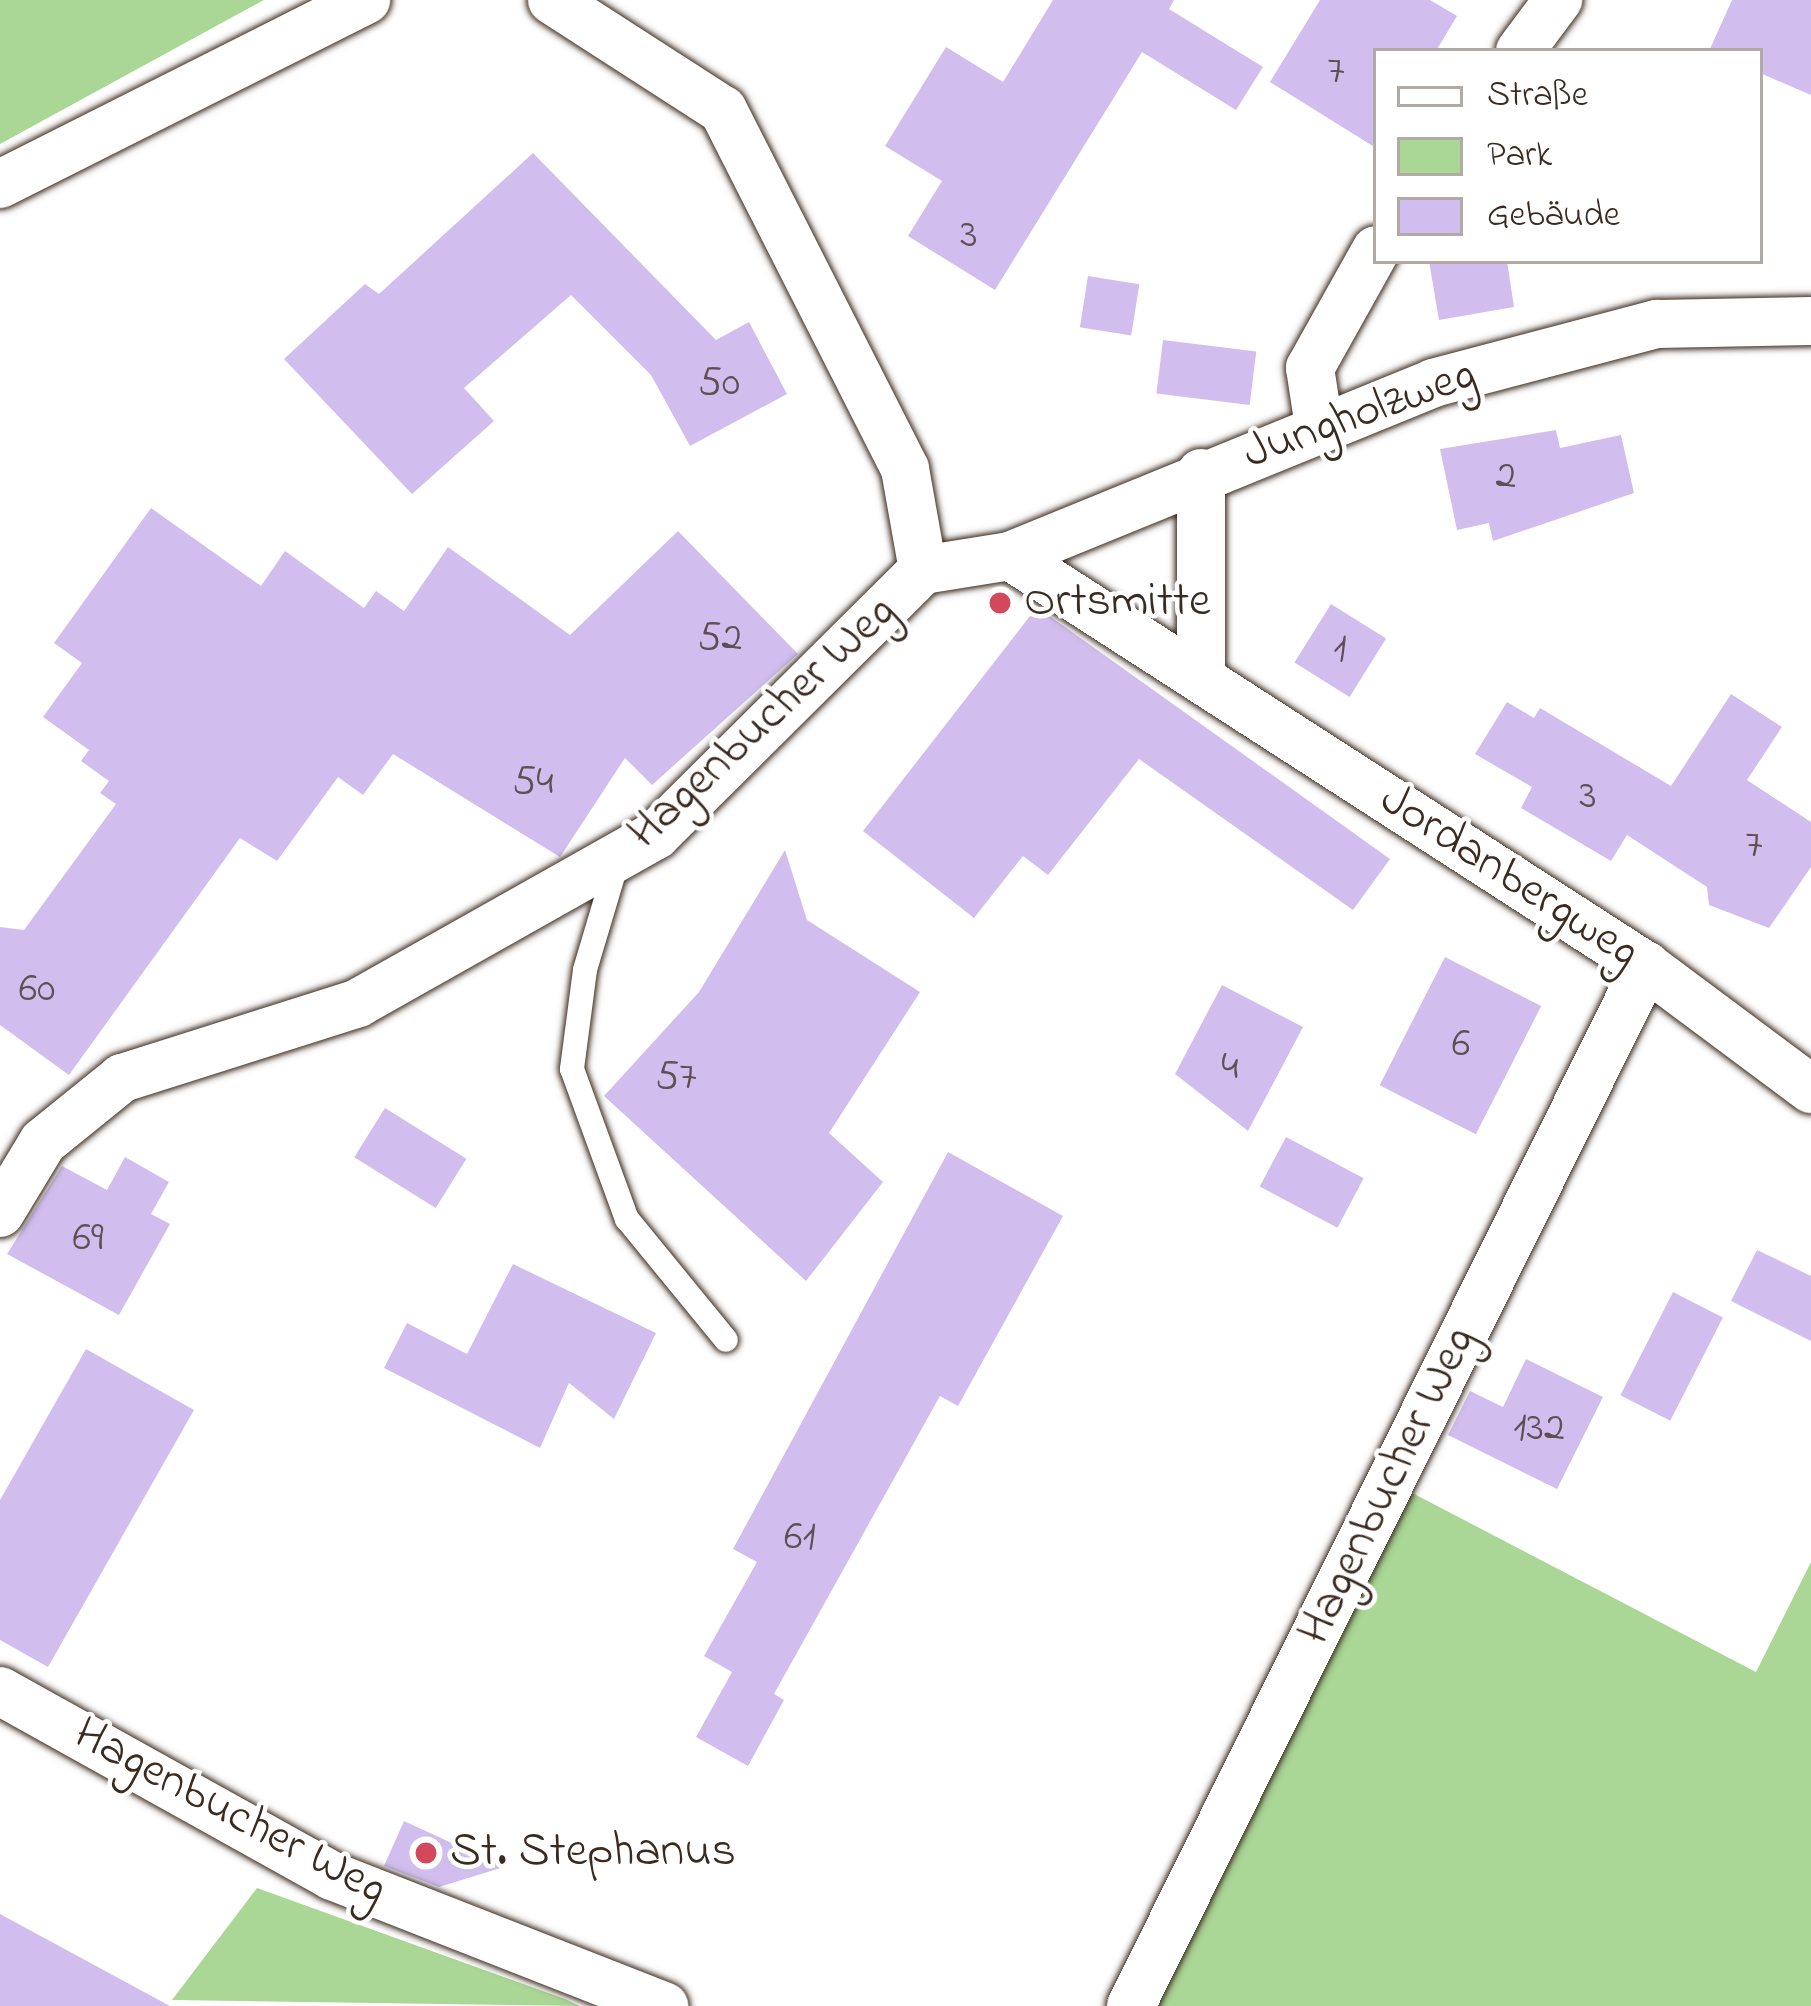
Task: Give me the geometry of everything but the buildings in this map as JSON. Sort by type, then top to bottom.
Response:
[{"type":"street","points":[[0,184],[366,0]]},
{"type":"street","name":"Hagenbucher Weg","points":[[0,1213],[43,1142],[122,1078],[358,1004],[656,835],[923,570],[904,469],[723,110],[552,0]]},
{"type":"street","points":[[1522,48],[1558,0]]},
{"type":"street","points":[[1318,426],[1310,368],[1373,255]]},
{"type":"street","name":"Jungholzweg","points":[[923,570],[1010,556],[1318,426],[1658,324],[1811,321]]},
{"type":"street","points":[[1201,473],[1202,674]]},
{"type":"street","name":"Jordanbergweg","points":[[1010,556],[1202,674],[1646,966],[1811,1089]]},
{"type":"street","name":"Hagenbucher Weg","points":[[1131,2006],[1646,966]]},
{"type":"street","name":"Hagenbucher Weg","points":[[0,1691],[332,1876],[664,2006]]},
{"type":"lane","points":[[619,858],[585,970],[572,1070],[627,1219],[726,1340]]},
{"type":"green space","points":[[0,0],[264,0],[0,144]]},
{"type":"green space","points":[[1395,1484],[1756,1672],[1811,1562],[1811,2006],[1132,2006]]},
{"type":"green space","points":[[257,1888],[565,1999],[580,2006],[172,2000]]},
{"type":"place","name":"Ortsmitte","points":[[1000,603]]},
{"type":"place","name":"St. Stephanus","points":[[426,1853]]}]
